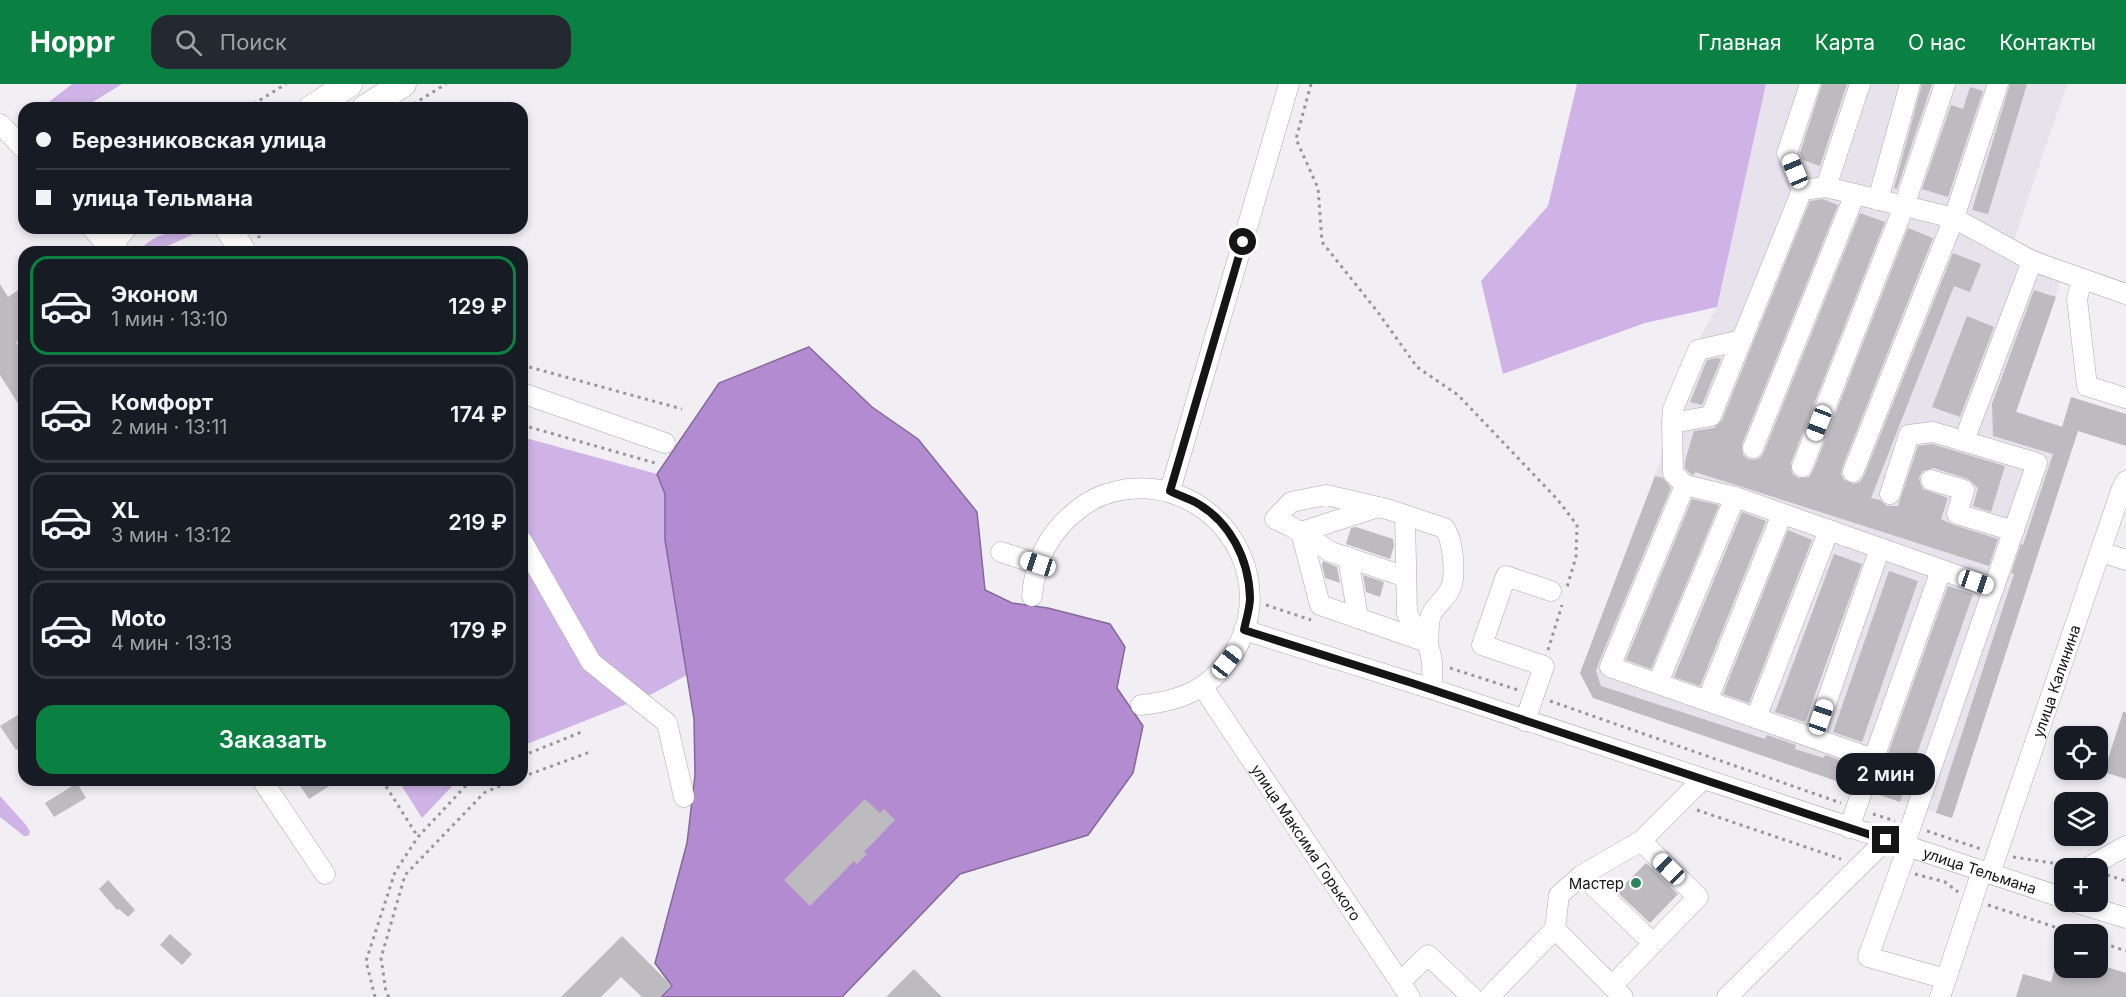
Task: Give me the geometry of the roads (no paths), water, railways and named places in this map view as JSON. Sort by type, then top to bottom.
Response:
[{"type":"main road","points":[[321,102],[349,84]]},
{"type":"main road","points":[[374,102],[403,84]]},
{"type":"street","points":[[1170,491],[1289,84]]},
{"type":"street","points":[[1672,423],[1711,416],[1742,340],[1802,190],[1787,153],[1810,84]]},
{"type":"street","points":[[1826,187],[1860,84]]},
{"type":"street","points":[[1878,200],[1910,84]]},
{"type":"street","points":[[1802,467],[1904,206],[1945,84]]},
{"type":"street","points":[[1853,472],[1954,218],[1998,84]]},
{"type":"street","points":[[0,124],[18,143]]},
{"type":"street","points":[[1802,190],[1826,187],[1954,218],[2032,261],[2126,294]]},
{"type":"street","points":[[1753,448],[1855,194]]},
{"type":"street","points":[[101,234],[114,243]]},
{"type":"street","points":[[1964,441],[2032,261]]},
{"type":"street","points":[[2082,279],[2077,299],[2087,386],[2125,398]]},
{"type":"street","points":[[1742,340],[1698,350],[1673,409],[1673,473],[1685,485],[1735,497],[1993,588]]},
{"type":"street","points":[[528,395],[665,443]]},
{"type":"street","points":[[1890,494],[1909,435],[1933,432],[2037,463],[1911,825],[1900,844],[1868,957],[1943,988]]},
{"type":"street","points":[[1931,480],[1964,490],[1957,514],[2014,531]]},
{"type":"street","points":[[1685,485],[1610,667],[1873,759]]},
{"type":"street","name":"улица Калинина","points":[[1943,988],[1986,873],[1997,854],[2124,485]]},
{"type":"street","points":[[1032,596],[1038,564],[1047,542],[1064,520],[1087,502],[1113,491],[1141,488],[1170,491],[1196,502],[1218,520],[1236,542],[1246,568],[1250,600],[1244,630],[1236,651],[1218,673],[1196,691],[1170,701],[1141,705]]},
{"type":"street","points":[[1406,577],[1331,552],[1301,532],[1275,519],[1290,502],[1326,495],[1406,515],[1444,528],[1449,533],[1453,580],[1451,589],[1433,611],[1430,619],[1428,650],[1432,690]]},
{"type":"street","points":[[1658,683],[1735,497]]},
{"type":"street","points":[[1301,532],[1378,507]]},
{"type":"street","points":[[1707,700],[1782,514]]},
{"type":"street","points":[[1406,515],[1407,614],[1428,650]]},
{"type":"street","points":[[1756,718],[1829,530]]},
{"type":"street","points":[[1301,532],[1320,605],[1358,618],[1428,650]]},
{"type":"street","points":[[1814,738],[1880,548]]},
{"type":"street","points":[[528,552],[591,662],[667,723],[684,797]]},
{"type":"street","points":[[1000,552],[1038,564]]},
{"type":"street","points":[[2101,552],[2126,560]]},
{"type":"street","points":[[1348,557],[1358,618]]},
{"type":"street","points":[[1849,828],[1941,570]]},
{"type":"street","points":[[1525,721],[1544,666],[1482,645],[1506,576],[1560,594]]},
{"type":"street","name":"улица Тельмана","points":[[1244,630],[2054,894]]},
{"type":"street","name":"улица Максима Горького","points":[[1202,686],[1405,990]]},
{"type":"street","points":[[1489,997],[1555,929],[1559,896],[1582,875],[1641,841],[1703,779]]},
{"type":"street","points":[[266,786],[325,874]]},
{"type":"street","points":[[1555,929],[1617,991],[1653,943],[1698,897],[1641,841]]},
{"type":"street","points":[[1727,997],[1900,844]]},
{"type":"street","points":[[2101,858],[2126,846]]},
{"type":"street","points":[[1582,875],[1653,943]]},
{"type":"street","name":"улица Тельмана","points":[[2108,912],[2126,918]]},
{"type":"street","points":[[1405,990],[1428,955],[1472,997]]},
{"type":"place","name":"Мастер","points":[[1636,883]]}]
